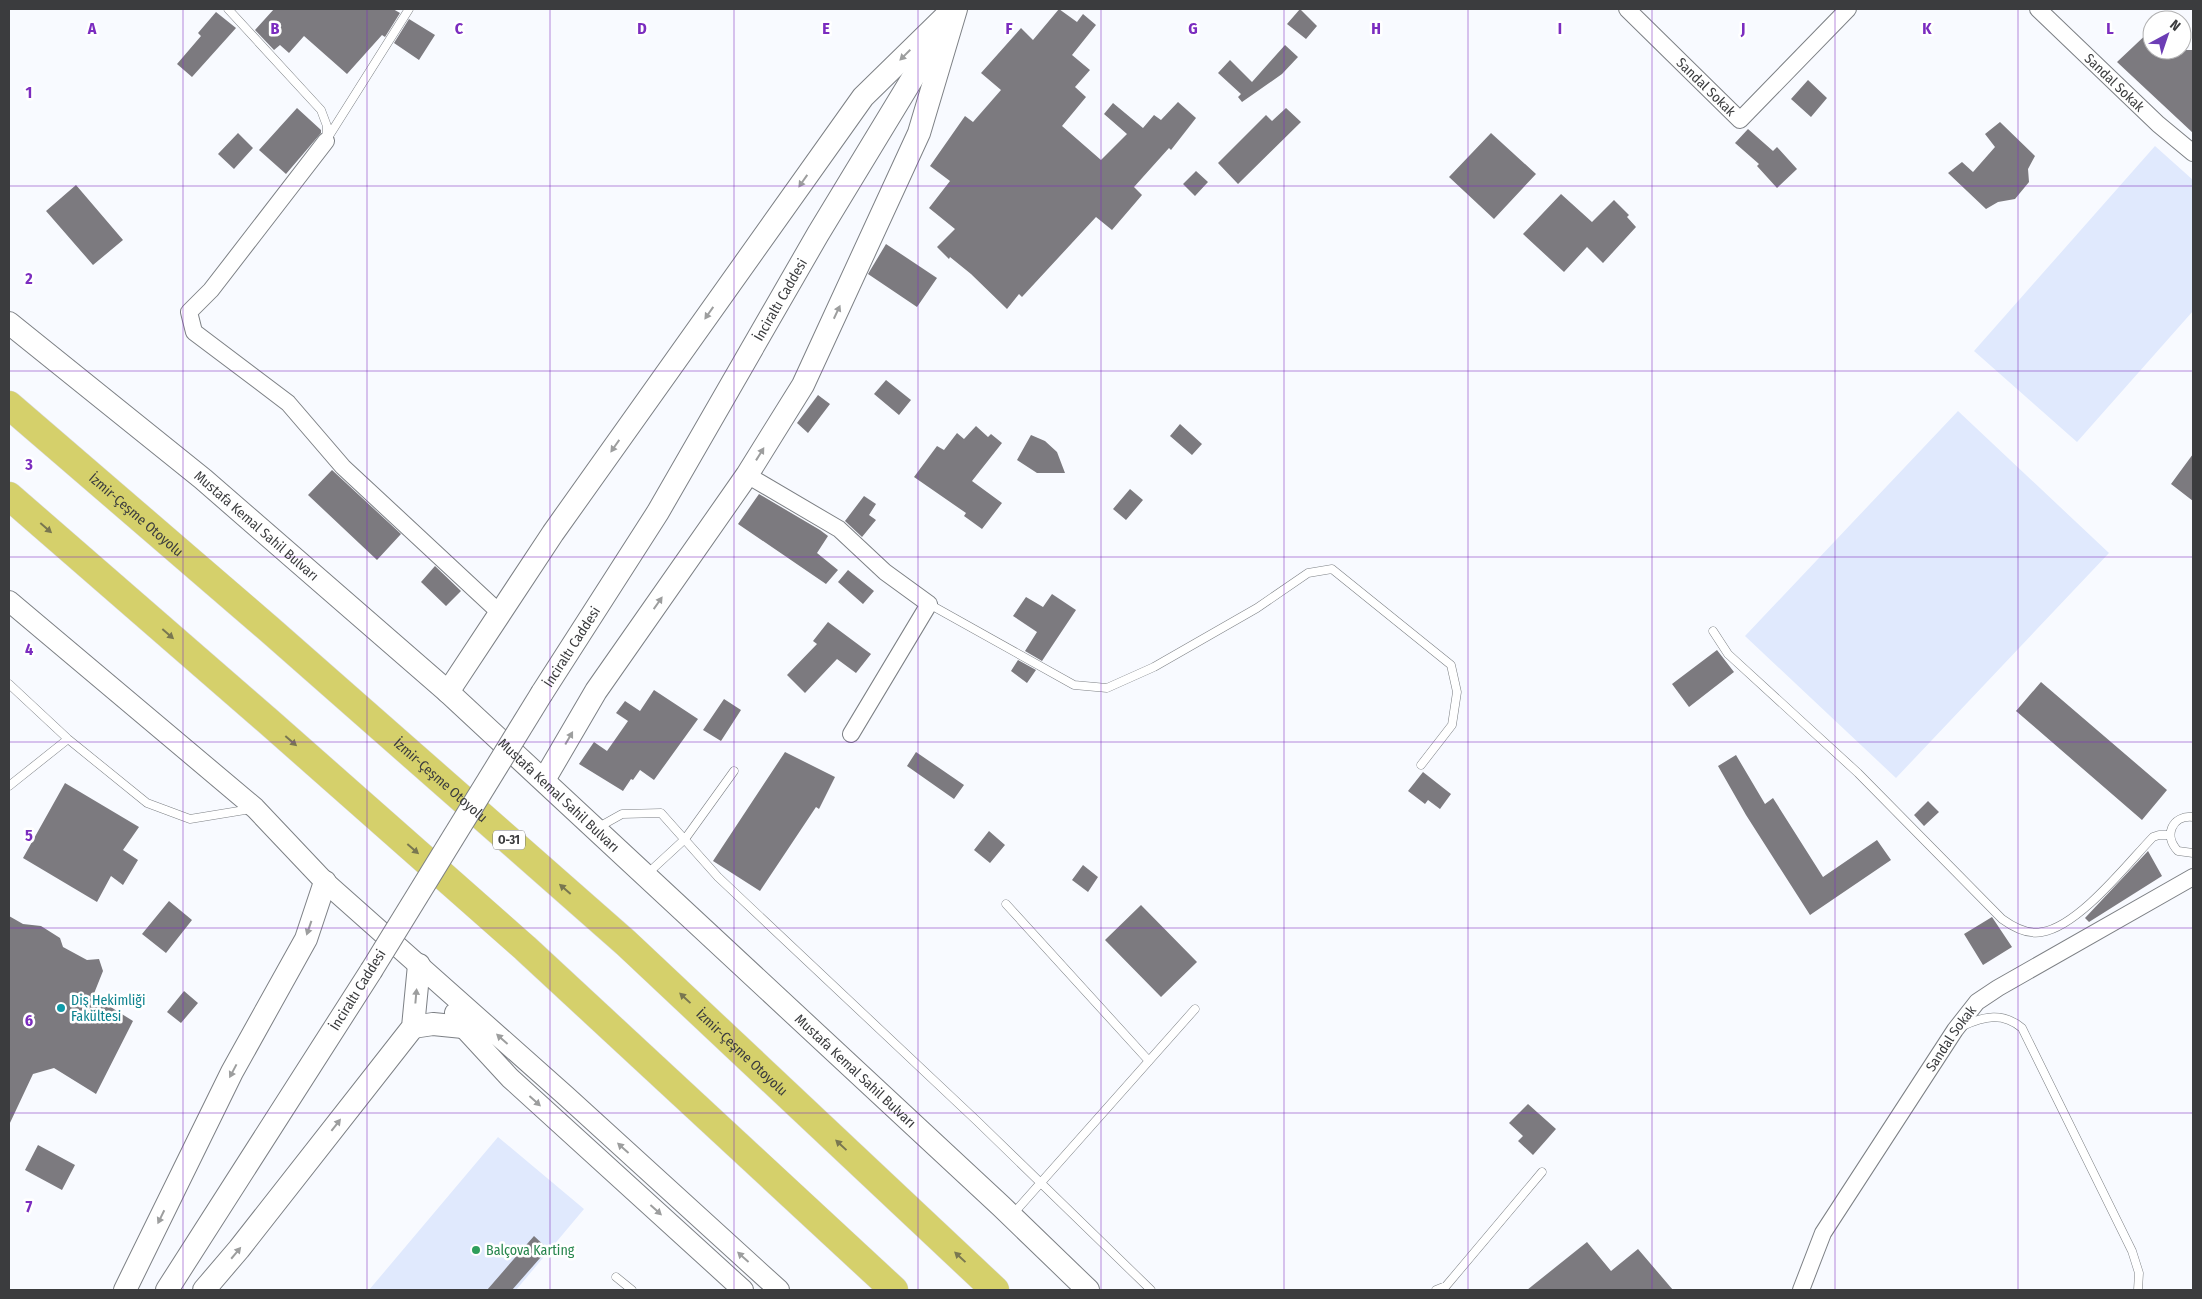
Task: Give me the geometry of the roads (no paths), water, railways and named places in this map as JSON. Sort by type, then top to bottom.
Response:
[{"type":"highway","name":"İzmir-Çeşme Otoyolu","points":[[9,405],[269,629],[626,943],[995,1290]]},
{"type":"highway","points":[[9,496],[525,948],[894,1290]]},
{"type":"main road","points":[[544,780],[596,691],[747,475],[803,385],[920,133],[954,9]]},
{"type":"main road","points":[[448,692],[553,533],[863,97],[954,9]]},
{"type":"main road","name":"İnciraltı Caddesi","points":[[168,1285],[371,971],[542,693],[658,512],[818,234],[954,9]]},
{"type":"main road","name":"Mustafa Kemal Sahil Bulvarı","points":[[9,323],[203,479],[448,692],[1011,1216],[1088,1290]]},
{"type":"main road","points":[[126,1290],[232,1072],[306,939],[325,882]]},
{"type":"main road","points":[[204,1290],[239,1249],[413,1027],[419,965]]},
{"type":"main road","points":[[413,1027],[433,1024],[463,1027]]},
{"type":"street","name":"Sandal Sokak","points":[[1627,9],[1740,120],[1848,9]]},
{"type":"street","name":"Sandal Sokak","points":[[2038,9],[2158,124],[2193,153]]},
{"type":"street","points":[[326,141],[211,290],[189,312],[194,332],[288,402],[343,468],[500,613]]},
{"type":"street","points":[[747,475],[839,530],[885,572],[929,604],[851,734]]},
{"type":"street","points":[[9,601],[255,808],[325,882],[778,1290]]},
{"type":"street","name":"Sandal Sokak","points":[[1801,1290],[1823,1233],[1955,1030],[1977,1002],[1998,988],[2193,877]]},
{"type":"street","points":[[439,983],[463,1027],[510,1078],[743,1290]]},
{"type":"lane","points":[[228,9],[322,110],[327,126],[326,141]]},
{"type":"lane","points":[[326,141],[409,9]]},
{"type":"lane","points":[[929,604],[1074,685],[1107,688],[1154,667],[1257,608],[1308,573],[1332,570],[1451,665],[1457,692],[1452,725],[1421,765]]},
{"type":"lane","points":[[1713,632],[1728,654],[1858,773],[2002,919],[2014,928],[2040,933],[2055,929],[2084,909],[2153,837],[2159,834],[2170,835]]},
{"type":"lane","points":[[9,684],[68,739],[147,803],[190,819],[255,808]]},
{"type":"lane","points":[[9,786],[68,739]]},
{"type":"lane","points":[[646,875],[684,839],[734,771]]},
{"type":"lane","points":[[595,829],[622,814],[661,813],[718,877],[1041,1182],[1151,1290]]},
{"type":"lane","points":[[2193,817],[2179,819],[2174,823],[2170,835],[2171,841],[2178,851],[2193,853]]},
{"type":"lane","points":[[1006,904],[1149,1061]]},
{"type":"lane","points":[[1011,1216],[1195,1009]]},
{"type":"lane","points":[[1955,1030],[1978,1019],[1999,1017],[2011,1019],[2022,1028],[2132,1251],[2139,1273],[2138,1290]]},
{"type":"lane","points":[[1436,1290],[1448,1288],[1542,1172]]},
{"type":"lane","points":[[616,1277],[632,1290]]},
{"type":"place","name":"Diş Hekimliği Fakültesi","points":[[61,1008]]},
{"type":"place","name":"Balçova Karting","points":[[476,1250]]}]
